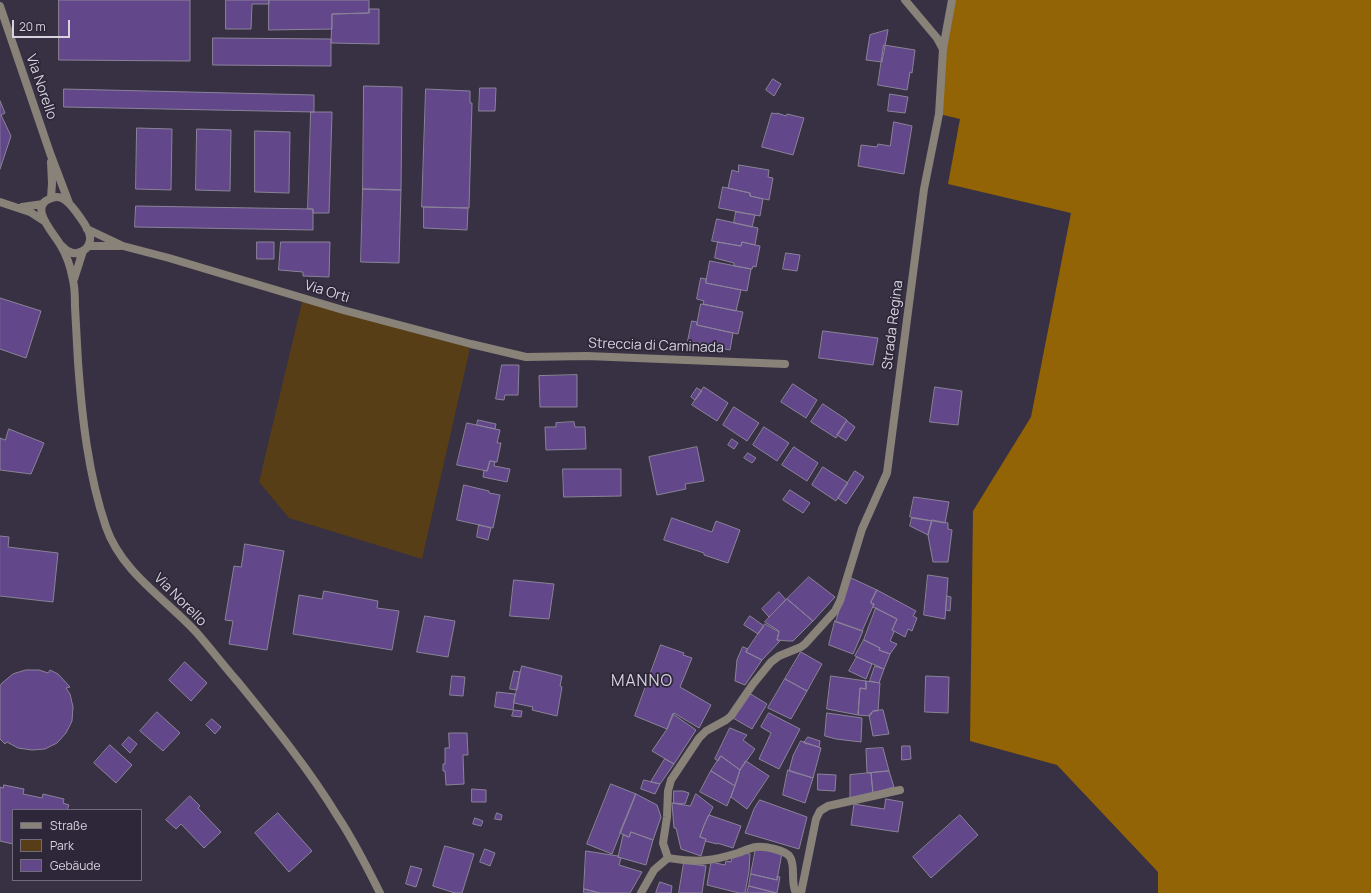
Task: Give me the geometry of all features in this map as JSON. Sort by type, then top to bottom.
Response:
[{"type":"street","points":[[905,0],[937,38],[944,50]]},
{"type":"street","name":"Strada Regina","points":[[668,858],[663,843],[667,817],[668,791],[671,780],[699,738],[706,731],[731,716],[752,684],[771,662],[779,656],[801,647],[812,637],[835,610],[840,601],[862,529],[887,473],[924,189],[938,114],[944,50],[952,0]]},
{"type":"street","name":"Via Norello","points":[[0,6],[50,153],[69,203],[87,229],[90,237],[74,282]]},
{"type":"street","name":"Via Norello","points":[[50,153],[52,182],[51,198]]},
{"type":"street","points":[[19,208],[44,204],[51,198],[60,197],[69,203]]},
{"type":"street","points":[[0,202],[30,212],[44,220]]},
{"type":"street","points":[[44,204],[41,214],[44,220]]},
{"type":"street","name":"Via Norello","points":[[44,220],[61,245],[74,282],[84,424],[89,458],[101,511],[110,537],[126,564],[197,634],[269,720],[309,773],[339,817],[380,893]]},
{"type":"street","name":"Via Orti","points":[[87,229],[123,246],[169,258],[343,310],[526,357]]},
{"type":"street","points":[[61,245],[73,253],[85,249]]},
{"type":"street","name":"Via Orti","points":[[85,249],[123,246]]},
{"type":"street","name":"Streccia di Caminada","points":[[526,357],[602,357],[785,364]]},
{"type":"street","points":[[801,893],[816,819],[820,811],[828,806],[900,790]]},
{"type":"street","points":[[641,893],[654,870],[668,858],[688,861],[710,860],[730,856],[755,847],[783,851],[789,856],[792,860],[793,882],[796,893]]},
{"type":"green space","points":[[303,298],[471,344],[422,559],[289,518],[259,482]]},
{"type":"shaded area","points":[[952,0],[1371,0],[1371,893],[1158,893],[1158,872],[1057,765],[970,741],[973,511],[1031,417],[1071,213],[948,184],[960,119],[939,114]]},
{"type":"building","points":[[59,0],[190,0],[190,61],[59,60]]},
{"type":"building","points":[[226,0],[269,0],[269,4],[252,4],[251,29],[226,29]]},
{"type":"building","points":[[269,0],[369,0],[369,13],[332,14],[332,29],[269,30]]},
{"type":"building","points":[[369,9],[379,9],[379,44],[331,43],[332,14],[369,13]]},
{"type":"building","points":[[888,30],[882,62],[866,60],[870,35]]},
{"type":"building","points":[[213,38],[331,39],[331,66],[213,65]]},
{"type":"building","points":[[884,45],[915,50],[912,73],[910,72],[907,90],[878,85]]},
{"type":"building","points":[[773,79],[781,84],[774,96],[766,90]]},
{"type":"building","points":[[364,86],[402,87],[401,190],[363,189]]},
{"type":"building","points":[[480,88],[496,88],[495,111],[479,111]]},
{"type":"building","points":[[64,89],[314,95],[314,112],[64,107]]},
{"type":"building","points":[[426,89],[470,91],[470,103],[472,103],[469,208],[422,207]]},
{"type":"building","points":[[890,94],[908,97],[905,113],[888,111]]},
{"type":"building","points":[[0,101],[5,113],[1,115],[11,136],[0,169]]},
{"type":"building","points":[[311,112],[332,112],[329,213],[313,213],[313,209],[308,209]]},
{"type":"building","points":[[772,113],[786,116],[787,114],[804,118],[793,155],[762,147]]},
{"type":"building","points":[[894,122],[912,126],[904,174],[858,166],[861,145],[877,147],[878,144],[890,146]]},
{"type":"building","points":[[137,128],[172,129],[171,190],[136,189]]},
{"type":"building","points":[[197,129],[231,130],[230,191],[196,190]]},
{"type":"building","points":[[255,131],[290,132],[289,193],[255,192]]},
{"type":"building","points":[[739,165],[769,170],[768,177],[773,178],[769,200],[750,196],[750,193],[728,188],[732,170],[738,172]]},
{"type":"building","points":[[723,187],[750,193],[750,196],[763,199],[760,216],[719,208]]},
{"type":"building","points":[[363,189],[401,190],[399,263],[361,262]]},
{"type":"building","points":[[136,206],[313,209],[313,230],[135,227]]},
{"type":"building","points":[[424,207],[468,208],[467,230],[424,228]]},
{"type":"building","points":[[736,212],[755,215],[752,227],[734,223]]},
{"type":"building","points":[[717,219],[758,228],[755,245],[742,242],[741,246],[712,241]]},
{"type":"building","points":[[257,242],[274,242],[274,259],[257,259]]},
{"type":"building","points":[[281,242],[330,242],[329,277],[303,276],[303,272],[279,270]]},
{"type":"building","points":[[718,242],[741,246],[742,242],[760,246],[756,267],[753,266],[752,269],[734,266],[734,263],[715,258]]},
{"type":"building","points":[[786,253],[800,255],[797,271],[783,269]]},
{"type":"building","points":[[710,261],[751,269],[747,291],[706,283]]},
{"type":"building","points":[[701,278],[706,279],[706,283],[741,290],[736,311],[703,304],[704,301],[697,299]]},
{"type":"building","points":[[0,298],[41,311],[26,358],[0,349]]},
{"type":"building","points":[[701,304],[743,312],[738,334],[697,325]]},
{"type":"building","points":[[692,321],[697,322],[697,325],[733,333],[730,350],[688,341]]},
{"type":"building","points":[[823,331],[878,338],[873,365],[819,358]]},
{"type":"building","points":[[502,365],[519,365],[518,395],[505,395],[504,400],[496,399]]},
{"type":"building","points":[[577,375],[577,407],[540,407],[539,376]]},
{"type":"building","points":[[793,384],[817,400],[806,418],[781,402]]},
{"type":"building","points":[[704,387],[728,403],[717,421],[692,405]]},
{"type":"building","points":[[935,387],[962,391],[958,425],[930,422]]},
{"type":"building","points":[[697,388],[702,391],[695,400],[691,397]]},
{"type":"building","points":[[823,404],[847,420],[836,438],[811,422]]},
{"type":"building","points":[[734,407],[759,423],[747,441],[723,425]]},
{"type":"building","points":[[478,420],[496,424],[495,429],[477,425]]},
{"type":"building","points":[[847,421],[855,427],[846,441],[837,435]]},
{"type":"building","points":[[574,422],[575,427],[585,427],[586,449],[546,450],[545,427],[556,427],[556,423]]},
{"type":"building","points":[[467,423],[500,430],[497,443],[501,443],[497,462],[490,461],[487,471],[457,465]]},
{"type":"building","points":[[764,427],[789,443],[777,461],[753,445]]},
{"type":"building","points":[[9,429],[44,443],[31,474],[0,470],[0,438],[5,440]]},
{"type":"building","points":[[732,439],[738,443],[734,449],[728,445]]},
{"type":"building","points":[[697,447],[704,481],[685,484],[686,489],[657,495],[649,457]]},
{"type":"building","points":[[794,447],[818,463],[807,481],[782,465]]},
{"type":"building","points":[[748,453],[756,458],[752,463],[744,458]]},
{"type":"building","points":[[490,461],[495,462],[494,466],[510,469],[507,482],[483,477],[484,470],[487,471]]},
{"type":"building","points":[[823,467],[848,483],[836,501],[812,485]]},
{"type":"building","points":[[563,469],[621,469],[621,496],[564,497]]},
{"type":"building","points":[[855,471],[864,477],[846,504],[838,498]]},
{"type":"building","points":[[464,485],[500,495],[493,528],[457,520]]},
{"type":"building","points":[[790,490],[810,503],[803,513],[783,500]]},
{"type":"building","points":[[914,497],[949,502],[945,523],[910,517]]},
{"type":"building","points":[[672,518],[712,532],[716,521],[740,530],[728,563],[704,555],[704,553],[664,540]]},
{"type":"building","points":[[912,518],[932,521],[928,535],[910,526]]},
{"type":"building","points":[[932,520],[948,523],[948,529],[952,530],[948,562],[933,562],[928,535]]},
{"type":"building","points":[[479,525],[491,528],[488,540],[477,537]]},
{"type":"building","points":[[0,536],[9,537],[8,547],[58,553],[53,602],[0,596]]},
{"type":"building","points":[[245,544],[284,551],[267,650],[229,644],[233,621],[225,620],[234,566],[241,567]]},
{"type":"building","points":[[928,575],[948,578],[945,619],[924,615]]},
{"type":"building","points":[[809,577],[835,597],[813,621],[787,599]]},
{"type":"building","points":[[849,577],[877,590],[871,602],[874,604],[862,631],[836,622]]},
{"type":"building","points":[[514,580],[554,584],[549,619],[510,616]]},
{"type":"building","points":[[877,590],[916,611],[913,616],[917,618],[912,631],[908,629],[905,637],[892,630],[897,619],[873,607],[874,604],[871,602]]},
{"type":"building","points":[[324,591],[378,601],[377,608],[399,611],[392,650],[293,634],[299,595],[322,599]]},
{"type":"building","points":[[779,592],[786,600],[769,617],[762,609]]},
{"type":"building","points":[[947,596],[951,597],[950,611],[946,610]]},
{"type":"building","points":[[787,599],[813,621],[793,641],[777,640],[779,631],[765,622]]},
{"type":"building","points":[[876,608],[897,619],[892,630],[894,632],[890,641],[897,644],[890,654],[879,650],[880,648],[864,640]]},
{"type":"building","points":[[425,616],[455,621],[448,657],[417,652]]},
{"type":"building","points":[[750,616],[764,626],[758,634],[744,625]]},
{"type":"building","points":[[835,621],[863,631],[853,654],[829,645]]},
{"type":"building","points":[[765,624],[779,632],[777,640],[780,641],[762,660],[746,652]]},
{"type":"building","points":[[864,640],[880,648],[879,650],[890,654],[884,669],[855,656]]},
{"type":"building","points":[[661,645],[684,653],[683,655],[692,658],[680,687],[711,705],[699,728],[674,713],[667,729],[635,716]]},
{"type":"building","points":[[743,647],[748,649],[746,652],[762,660],[745,685],[735,681],[737,660]]},
{"type":"building","points":[[801,652],[822,664],[807,691],[785,679]]},
{"type":"building","points":[[857,657],[872,664],[866,679],[849,671]]},
{"type":"building","points":[[185,662],[207,683],[191,701],[169,680]]},
{"type":"building","points":[[522,666],[562,676],[560,686],[562,687],[557,716],[532,710],[533,707],[514,703]]},
{"type":"building","points":[[875,666],[884,669],[879,683],[870,681]]},
{"type":"building","points":[[26,670],[39,670],[48,673],[50,670],[58,674],[70,687],[66,688],[70,694],[73,707],[72,721],[66,733],[57,743],[45,749],[32,750],[18,748],[7,742],[5,744],[0,739],[0,686],[13,674]]},
{"type":"building","points":[[514,671],[520,672],[517,690],[510,689]]},
{"type":"building","points":[[452,676],[465,677],[463,696],[450,695]]},
{"type":"building","points":[[831,676],[866,681],[866,689],[860,688],[858,715],[827,709]]},
{"type":"building","points":[[926,676],[949,677],[948,713],[925,712]]},
{"type":"building","points":[[785,679],[807,691],[791,719],[768,708]]},
{"type":"building","points":[[866,681],[880,683],[878,711],[873,711],[870,716],[858,715],[860,688],[866,689]]},
{"type":"building","points":[[497,692],[515,694],[513,710],[495,707]]},
{"type":"building","points":[[749,693],[767,704],[752,729],[733,718]]},
{"type":"building","points":[[514,710],[522,711],[521,717],[512,716]]},
{"type":"building","points":[[883,710],[889,734],[873,736],[869,715],[873,711]]},
{"type":"building","points":[[157,712],[180,733],[163,751],[140,731]]},
{"type":"building","points":[[769,713],[800,729],[779,769],[759,759],[771,733],[761,727]]},
{"type":"building","points":[[827,713],[862,718],[861,742],[825,736]]},
{"type":"building","points":[[673,714],[696,730],[674,764],[652,751],[667,729]]},
{"type":"building","points":[[212,719],[221,727],[215,734],[206,725]]},
{"type":"building","points":[[730,728],[747,735],[743,740],[755,749],[740,770],[721,756],[718,761],[715,759]]},
{"type":"building","points":[[449,733],[467,733],[468,755],[463,755],[464,784],[446,785],[443,764],[445,764],[445,748],[449,748]]},
{"type":"building","points":[[129,737],[137,744],[130,753],[122,745]]},
{"type":"building","points":[[808,737],[820,741],[819,747],[804,743]]},
{"type":"building","points":[[801,741],[821,748],[813,778],[789,771],[793,756]]},
{"type":"building","points":[[110,745],[132,765],[116,783],[94,763]]},
{"type":"building","points":[[902,746],[910,746],[911,759],[902,760]]},
{"type":"building","points":[[883,748],[889,771],[867,773],[866,749]]},
{"type":"building","points":[[721,756],[740,770],[735,786],[711,771]]},
{"type":"building","points":[[665,759],[674,764],[660,784],[651,782]]},
{"type":"building","points":[[746,761],[769,776],[747,809],[731,797],[740,770]]},
{"type":"building","points":[[788,770],[813,778],[805,803],[783,795]]},
{"type":"building","points":[[711,771],[735,786],[727,806],[700,792]]},
{"type":"building","points":[[889,771],[894,787],[873,793],[871,773]]},
{"type":"building","points":[[871,773],[873,794],[850,799],[850,775]]},
{"type":"building","points":[[818,774],[836,775],[835,791],[818,790]]},
{"type":"building","points":[[644,780],[660,784],[655,794],[641,789]]},
{"type":"building","points":[[611,784],[636,794],[612,854],[587,844]]},
{"type":"building","points":[[4,785],[24,789],[23,794],[42,798],[43,794],[64,799],[63,803],[69,805],[67,809],[12,809],[12,844],[0,841],[0,787],[3,788]]},
{"type":"building","points":[[472,789],[486,790],[486,802],[472,802]]},
{"type":"building","points":[[674,791],[689,793],[685,804],[674,803]]},
{"type":"building","points":[[636,794],[657,805],[661,817],[653,840],[631,832],[629,837],[620,833]]},
{"type":"building","points":[[696,794],[713,807],[700,837],[706,839],[701,856],[681,849],[676,828],[674,828],[672,803],[690,806]]},
{"type":"building","points":[[190,796],[200,806],[198,808],[221,832],[204,848],[181,824],[176,829],[166,820]]},
{"type":"building","points":[[886,799],[903,802],[898,832],[851,825],[854,804],[884,809]]},
{"type":"building","points":[[760,800],[807,817],[799,849],[745,833],[754,809]]},
{"type":"building","points":[[278,813],[312,851],[289,872],[255,833]]},
{"type":"building","points":[[497,813],[502,815],[501,820],[495,819]]},
{"type":"building","points":[[709,815],[741,826],[733,848],[705,841],[706,839],[700,837]]},
{"type":"building","points":[[960,815],[978,835],[931,878],[913,857]]},
{"type":"building","points":[[475,818],[483,821],[481,826],[473,824]]},
{"type":"building","points":[[631,832],[653,840],[646,865],[618,857],[623,835],[629,837]]},
{"type":"building","points":[[445,846],[474,854],[462,893],[455,893],[433,886]]},
{"type":"building","points":[[756,848],[782,853],[777,880],[751,874]]},
{"type":"building","points":[[485,849],[495,853],[490,866],[480,862]]},
{"type":"building","points":[[586,851],[618,856],[621,858],[619,865],[642,872],[630,893],[600,893],[584,889]]},
{"type":"building","points":[[744,853],[750,854],[745,893],[739,893],[707,885],[711,862],[725,865],[726,861],[731,862],[732,856]]},
{"type":"building","points":[[684,863],[706,866],[702,893],[679,893]]},
{"type":"building","points":[[411,866],[422,869],[416,887],[406,884]]},
{"type":"building","points":[[751,874],[777,880],[777,876],[780,877],[777,893],[749,886]]},
{"type":"building","points":[[660,882],[672,886],[671,893],[656,893]]},
{"type":"building","points":[[749,886],[768,891],[776,893],[747,893]]},
{"type":"building","points":[[584,889],[600,893],[584,893]]},
{"type":"district","name":"MANNO","points":[[642,682]]}]
